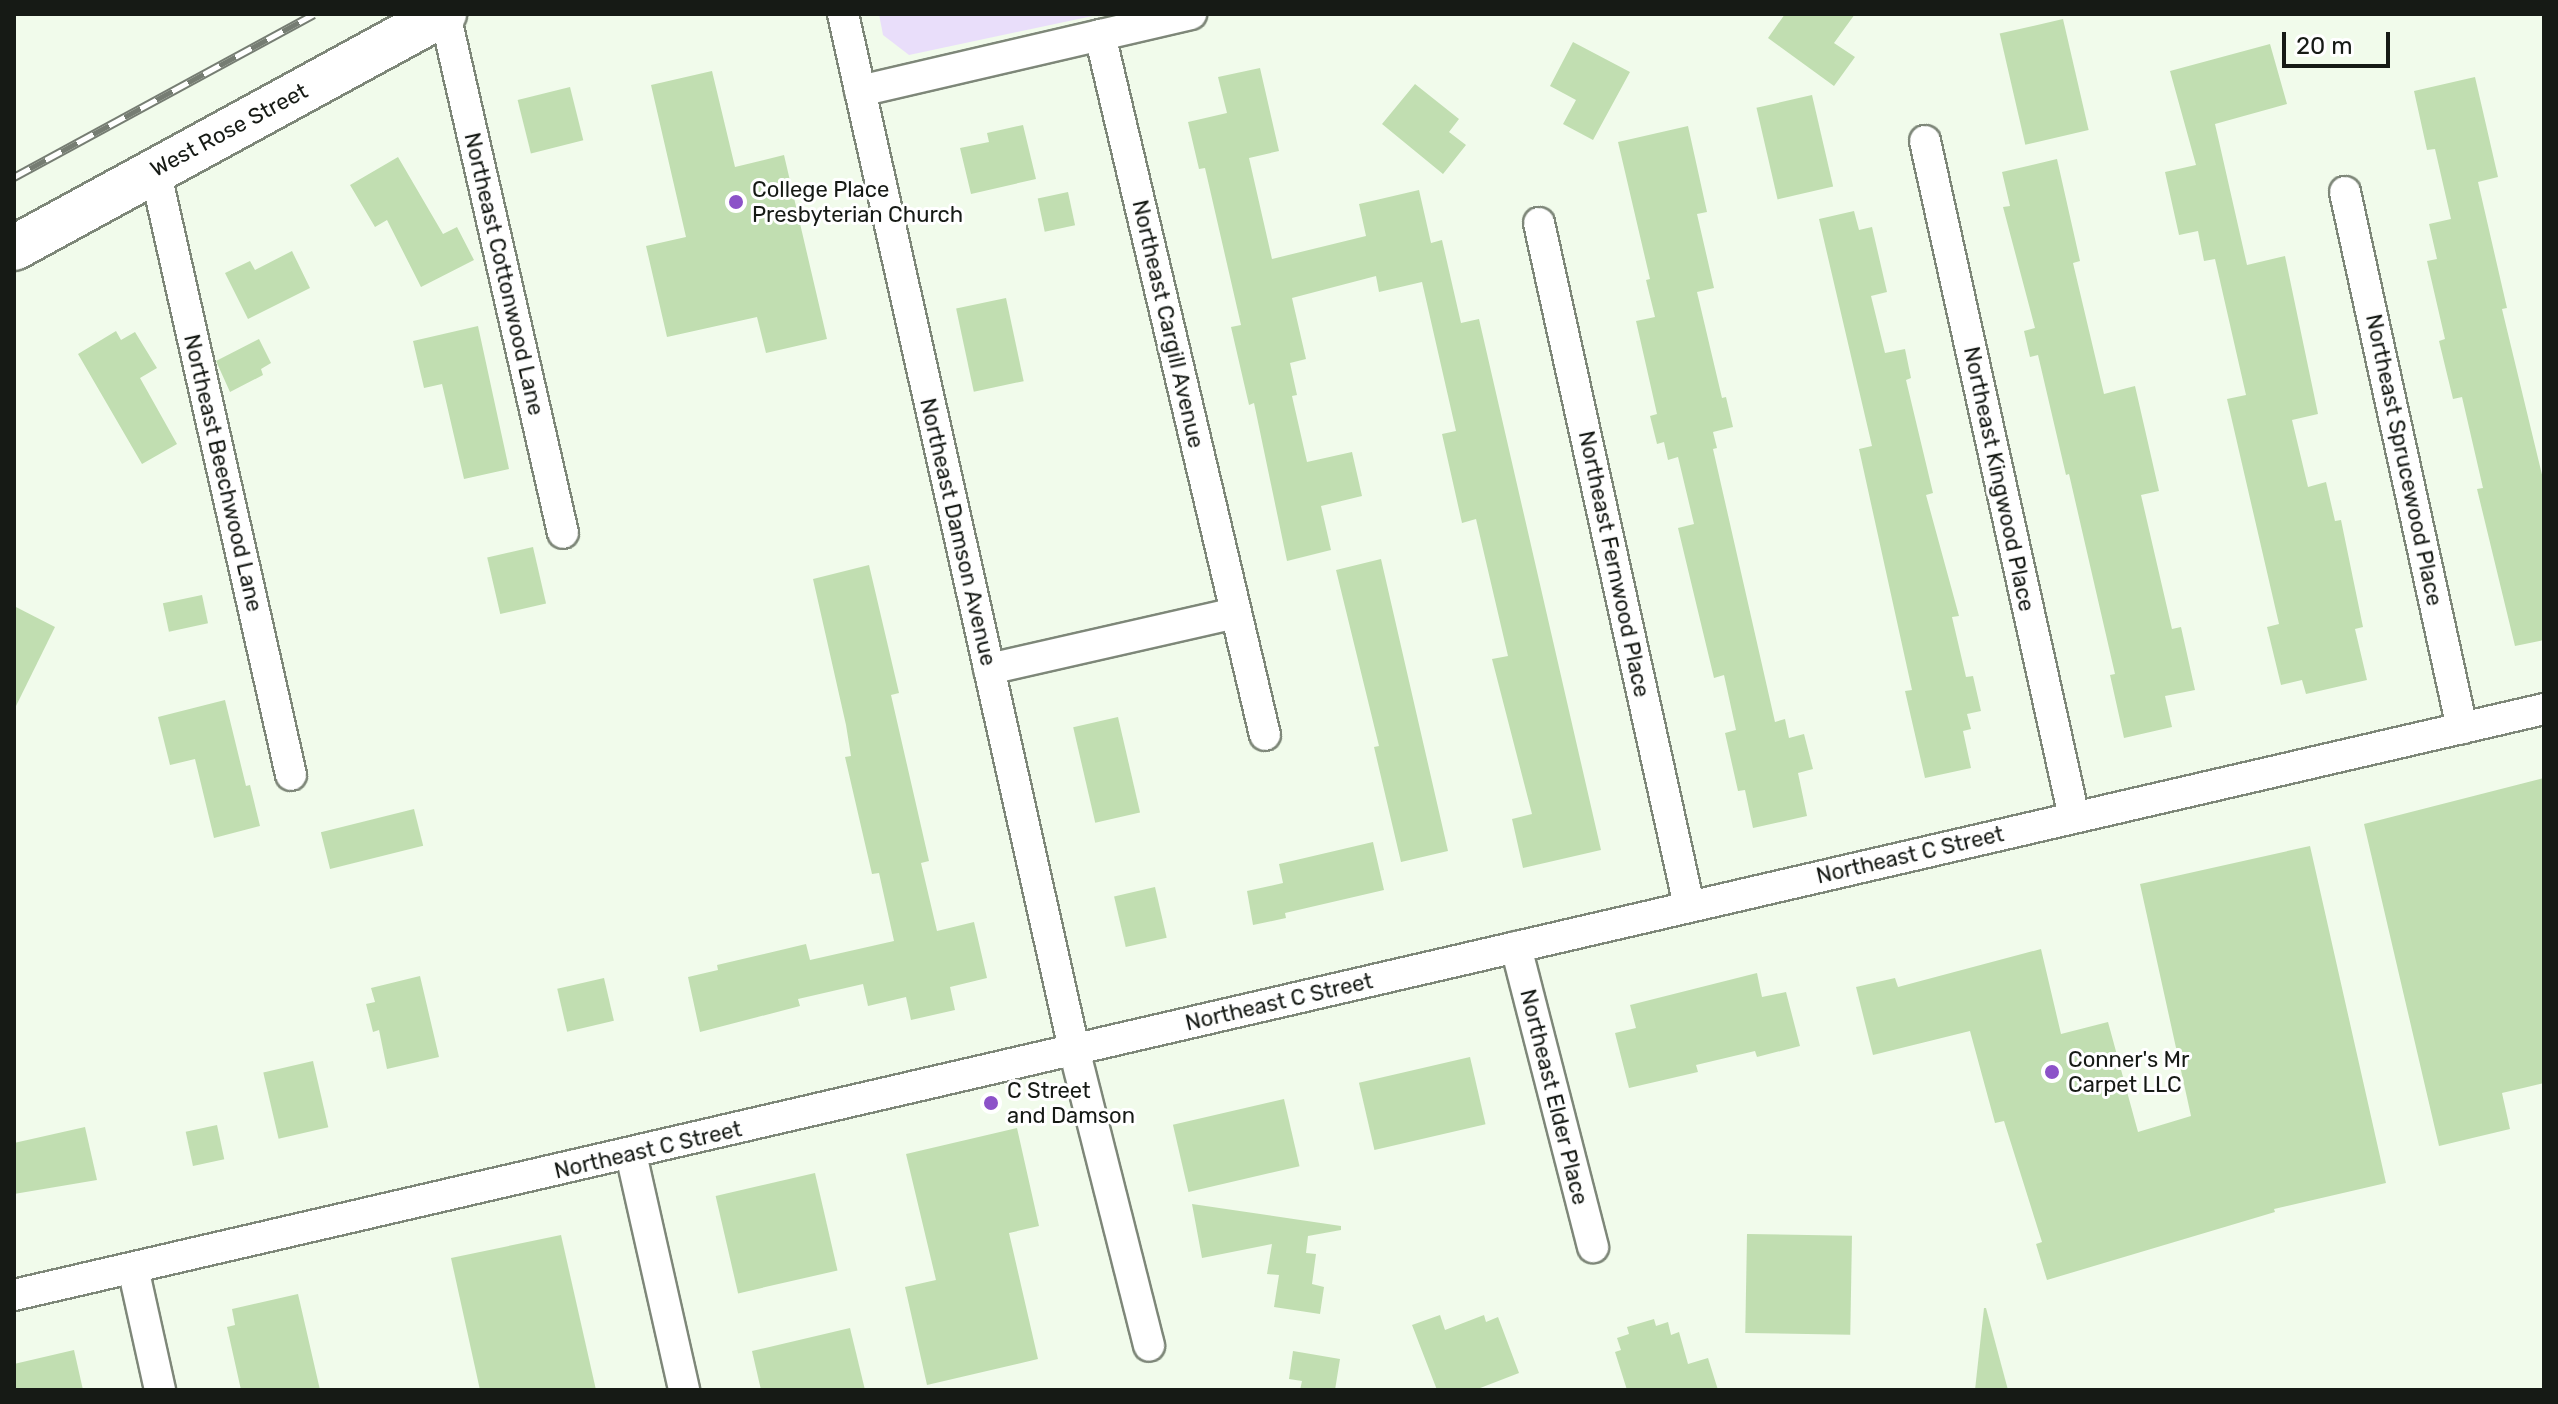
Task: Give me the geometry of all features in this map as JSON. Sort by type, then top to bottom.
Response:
[{"type":"main road","name":"West Rose Street","points":[[14,248],[445,14]]},
{"type":"street","name":"Northeast Cottonwood Lane","points":[[445,14],[563,533]]},
{"type":"street","name":"Northeast Damson Avenue","points":[[843,14],[1074,1049],[1149,1346]]},
{"type":"street","points":[[860,91],[1191,14]]},
{"type":"street","name":"Northeast Cargill Avenue","points":[[1100,35],[1265,735]]},
{"type":"street","name":"Northeast Kingwood Place","points":[[1925,141],[2074,817]]},
{"type":"street","name":"Northeast Beechwood Lane","points":[[155,170],[291,775]]},
{"type":"street","name":"Northeast Sprucewood Place","points":[[2345,192],[2462,728]]},
{"type":"street","name":"Northeast Fernwood Place","points":[[1539,223],[1689,906]]},
{"type":"street","points":[[989,669],[1235,613]]},
{"type":"street","name":"Northeast C Street","points":[[14,1295],[2544,709]]},
{"type":"street","name":"Northeast Elder Place","points":[[1516,947],[1593,1247]]},
{"type":"street","points":[[631,1154],[684,1390]]},
{"type":"street","points":[[133,1268],[160,1390]]},
{"type":"shaded area","points":[[879,14],[1102,14],[909,55],[883,35]]},
{"type":"building","points":[[1785,14],[1855,14],[1834,43],[1855,57],[1834,86],[1768,38]]},
{"type":"building","points":[[2063,19],[2089,130],[2025,145],[2000,34]]},
{"type":"building","points":[[1573,42],[1630,72],[1593,140],[1563,124],[1576,100],[1550,86]]},
{"type":"building","points":[[2270,44],[2287,104],[2215,124],[2247,265],[2285,256],[2318,414],[2292,420],[2308,487],[2326,482],[2335,521],[2341,520],[2363,627],[2355,629],[2367,680],[2306,694],[2302,680],[2281,685],[2267,627],[2279,624],[2227,399],[2246,395],[2215,259],[2204,261],[2198,231],[2179,235],[2165,172],[2196,165],[2170,71]]},
{"type":"building","points":[[1260,68],[1279,151],[1249,158],[1272,259],[1366,236],[1359,204],[1419,190],[1431,243],[1442,240],[1461,323],[1479,319],[1601,850],[1523,868],[1512,819],[1532,814],[1492,659],[1508,656],[1476,519],[1462,523],[1442,434],[1456,431],[1422,282],[1379,292],[1376,276],[1292,298],[1306,359],[1290,363],[1297,395],[1292,396],[1307,462],[1352,452],[1362,496],[1321,506],[1331,550],[1287,561],[1254,403],[1249,405],[1231,327],[1241,325],[1205,168],[1199,169],[1188,122],[1227,113],[1218,77]]},
{"type":"building","name":"College Place Presbyterian Church","points":[[712,71],[735,167],[784,155],[827,339],[766,353],[757,317],[667,337],[646,246],[686,237],[651,85]]},
{"type":"building","points":[[2475,77],[2498,177],[2478,182],[2507,308],[2502,309],[2544,483],[2544,640],[2515,646],[2477,489],[2483,488],[2462,397],[2453,399],[2439,341],[2445,339],[2427,261],[2437,259],[2429,224],[2451,219],[2435,149],[2427,150],[2414,91]]},
{"type":"building","points":[[1415,84],[1459,119],[1449,132],[1466,145],[1443,174],[1382,124]]},
{"type":"building","points":[[570,87],[583,140],[531,153],[518,100]]},
{"type":"building","points":[[1812,95],[1833,187],[1778,199],[1756,108]]},
{"type":"building","points":[[1023,125],[1036,179],[971,194],[960,148],[989,142],[987,133]]},
{"type":"building","points":[[1688,126],[1707,212],[1697,214],[1714,288],[1697,292],[1722,398],[1726,397],[1733,427],[1713,432],[1717,448],[1713,449],[1775,722],[1785,719],[1789,738],[1804,734],[1813,769],[1798,773],[1807,816],[1753,828],[1745,790],[1738,791],[1725,733],[1736,730],[1724,675],[1714,678],[1678,528],[1694,524],[1678,457],[1668,460],[1664,442],[1657,444],[1650,416],[1657,414],[1636,321],[1655,317],[1646,280],[1650,279],[1618,142]]},
{"type":"building","points":[[398,157],[443,234],[457,227],[474,260],[421,287],[387,220],[375,227],[350,185]]},
{"type":"building","points":[[2057,159],[2080,261],[2073,263],[2104,394],[2135,386],[2159,491],[2141,495],[2172,629],[2181,627],[2195,690],[2165,696],[2172,727],[2124,738],[2110,675],[2115,674],[2069,474],[2066,475],[2038,355],[2030,357],[2024,331],[2035,328],[2003,207],[2010,206],[2002,172]]},
{"type":"building","points":[[1068,192],[1075,225],[1045,232],[1038,198]]},
{"type":"building","points":[[1854,211],[1859,230],[1872,227],[1887,292],[1871,296],[1885,353],[1905,349],[1911,378],[1906,380],[1933,493],[1926,495],[1959,616],[1952,617],[1966,677],[1973,676],[1981,711],[1967,714],[1971,729],[1963,731],[1971,768],[1925,778],[1905,691],[1912,690],[1859,449],[1872,446],[1819,219]]},
{"type":"building","points":[[292,251],[310,288],[248,319],[225,273],[250,261],[255,270]]},
{"type":"building","points":[[1006,298],[1024,381],[974,392],[956,309]]},
{"type":"building","points":[[478,326],[509,469],[464,479],[442,384],[424,388],[413,341]]},
{"type":"building","points":[[116,331],[121,340],[135,332],[157,368],[140,378],[177,444],[142,464],[78,354]]},
{"type":"building","points":[[259,339],[271,363],[261,369],[263,375],[230,392],[216,361]]},
{"type":"building","points":[[533,547],[546,604],[500,614],[487,558]]},
{"type":"building","points":[[1381,559],[1448,851],[1401,862],[1374,747],[1379,746],[1336,570]]},
{"type":"building","points":[[869,565],[899,693],[891,695],[929,861],[921,863],[937,931],[974,922],[987,978],[950,987],[955,1010],[911,1020],[906,997],[868,1006],[863,984],[798,999],[800,1006],[700,1032],[688,977],[718,970],[717,965],[806,944],[810,960],[894,941],[879,873],[872,874],[845,757],[851,756],[846,725],[813,579]]},
{"type":"building","points":[[202,595],[208,623],[169,632],[163,603]]},
{"type":"building","points":[[14,606],[55,627],[14,710]]},
{"type":"building","points":[[225,700],[246,786],[250,785],[260,826],[214,838],[195,759],[170,765],[158,717]]},
{"type":"building","points":[[1118,717],[1140,812],[1095,823],[1073,727]]},
{"type":"building","points":[[2544,778],[2544,1083],[2502,1093],[2510,1129],[2439,1146],[2364,824]]},
{"type":"building","points":[[414,809],[423,846],[330,869],[321,832]]},
{"type":"building","points":[[1373,842],[1384,890],[1285,913],[1286,918],[1253,925],[1247,891],[1283,883],[1279,864]]},
{"type":"building","points":[[2310,846],[2386,1183],[2274,1209],[2275,1212],[2047,1280],[2036,1244],[2042,1242],[2004,1121],[1995,1123],[1970,1031],[1873,1055],[1856,987],[1895,978],[1898,987],[2041,949],[2061,1034],[2108,1022],[2138,1132],[2191,1116],[2140,884]]},
{"type":"building","points":[[1155,887],[1167,938],[1126,947],[1114,896]]},
{"type":"building","points":[[1757,973],[1762,997],[1786,992],[1800,1046],[1757,1057],[1755,1051],[1696,1065],[1698,1072],[1629,1088],[1615,1033],[1636,1028],[1630,1005]]},
{"type":"building","points":[[420,976],[439,1057],[387,1069],[379,1030],[373,1032],[366,1004],[375,1002],[371,988]]},
{"type":"building","points":[[604,978],[614,1021],[567,1032],[557,989]]},
{"type":"building","points":[[1470,1057],[1486,1124],[1374,1150],[1359,1083]]},
{"type":"building","points":[[313,1061],[328,1127],[279,1139],[263,1072]]},
{"type":"building","points":[[1284,1099],[1300,1166],[1188,1192],[1173,1125]]},
{"type":"building","points":[[217,1125],[224,1159],[193,1166],[186,1132]]},
{"type":"building","points":[[85,1127],[97,1180],[14,1194],[14,1143]]},
{"type":"building","points":[[1017,1128],[1039,1226],[1009,1233],[1038,1359],[927,1385],[905,1287],[936,1280],[906,1154]]},
{"type":"building","points":[[815,1173],[837,1270],[738,1293],[716,1196]]},
{"type":"building","points":[[1192,1204],[1341,1226],[1341,1230],[1308,1236],[1306,1253],[1316,1254],[1312,1284],[1324,1287],[1320,1314],[1274,1307],[1279,1275],[1267,1274],[1272,1244],[1202,1258]]},
{"type":"building","points":[[1747,1234],[1852,1236],[1850,1335],[1745,1333]]},
{"type":"building","points":[[561,1235],[596,1390],[480,1390],[451,1258]]},
{"type":"building","points":[[298,1294],[320,1390],[241,1390],[227,1327],[235,1325],[232,1309]]},
{"type":"building","points":[[1986,1308],[2008,1390],[1975,1390]]},
{"type":"building","points":[[1440,1315],[1445,1330],[1484,1315],[1486,1322],[1498,1317],[1519,1373],[1475,1390],[1437,1390],[1412,1325]]},
{"type":"building","points":[[1654,1319],[1656,1326],[1668,1322],[1671,1335],[1679,1332],[1688,1364],[1708,1358],[1718,1390],[1627,1390],[1615,1352],[1621,1350],[1617,1338],[1629,1334],[1627,1327]]},
{"type":"building","points":[[850,1328],[865,1390],[761,1390],[752,1351]]},
{"type":"building","points":[[74,1350],[83,1390],[14,1390],[14,1364]]},
{"type":"building","points":[[1293,1351],[1340,1359],[1335,1390],[1300,1390],[1302,1381],[1289,1379]]},
{"type":"railway","points":[[14,177],[314,14]]},
{"type":"place","name":"College Place Presbyterian Church","points":[[736,202]]},
{"type":"place","name":"Conner's Mr Carpet LLC","points":[[2052,1072]]},
{"type":"place","name":"C Street and Damson","points":[[991,1103]]}]
